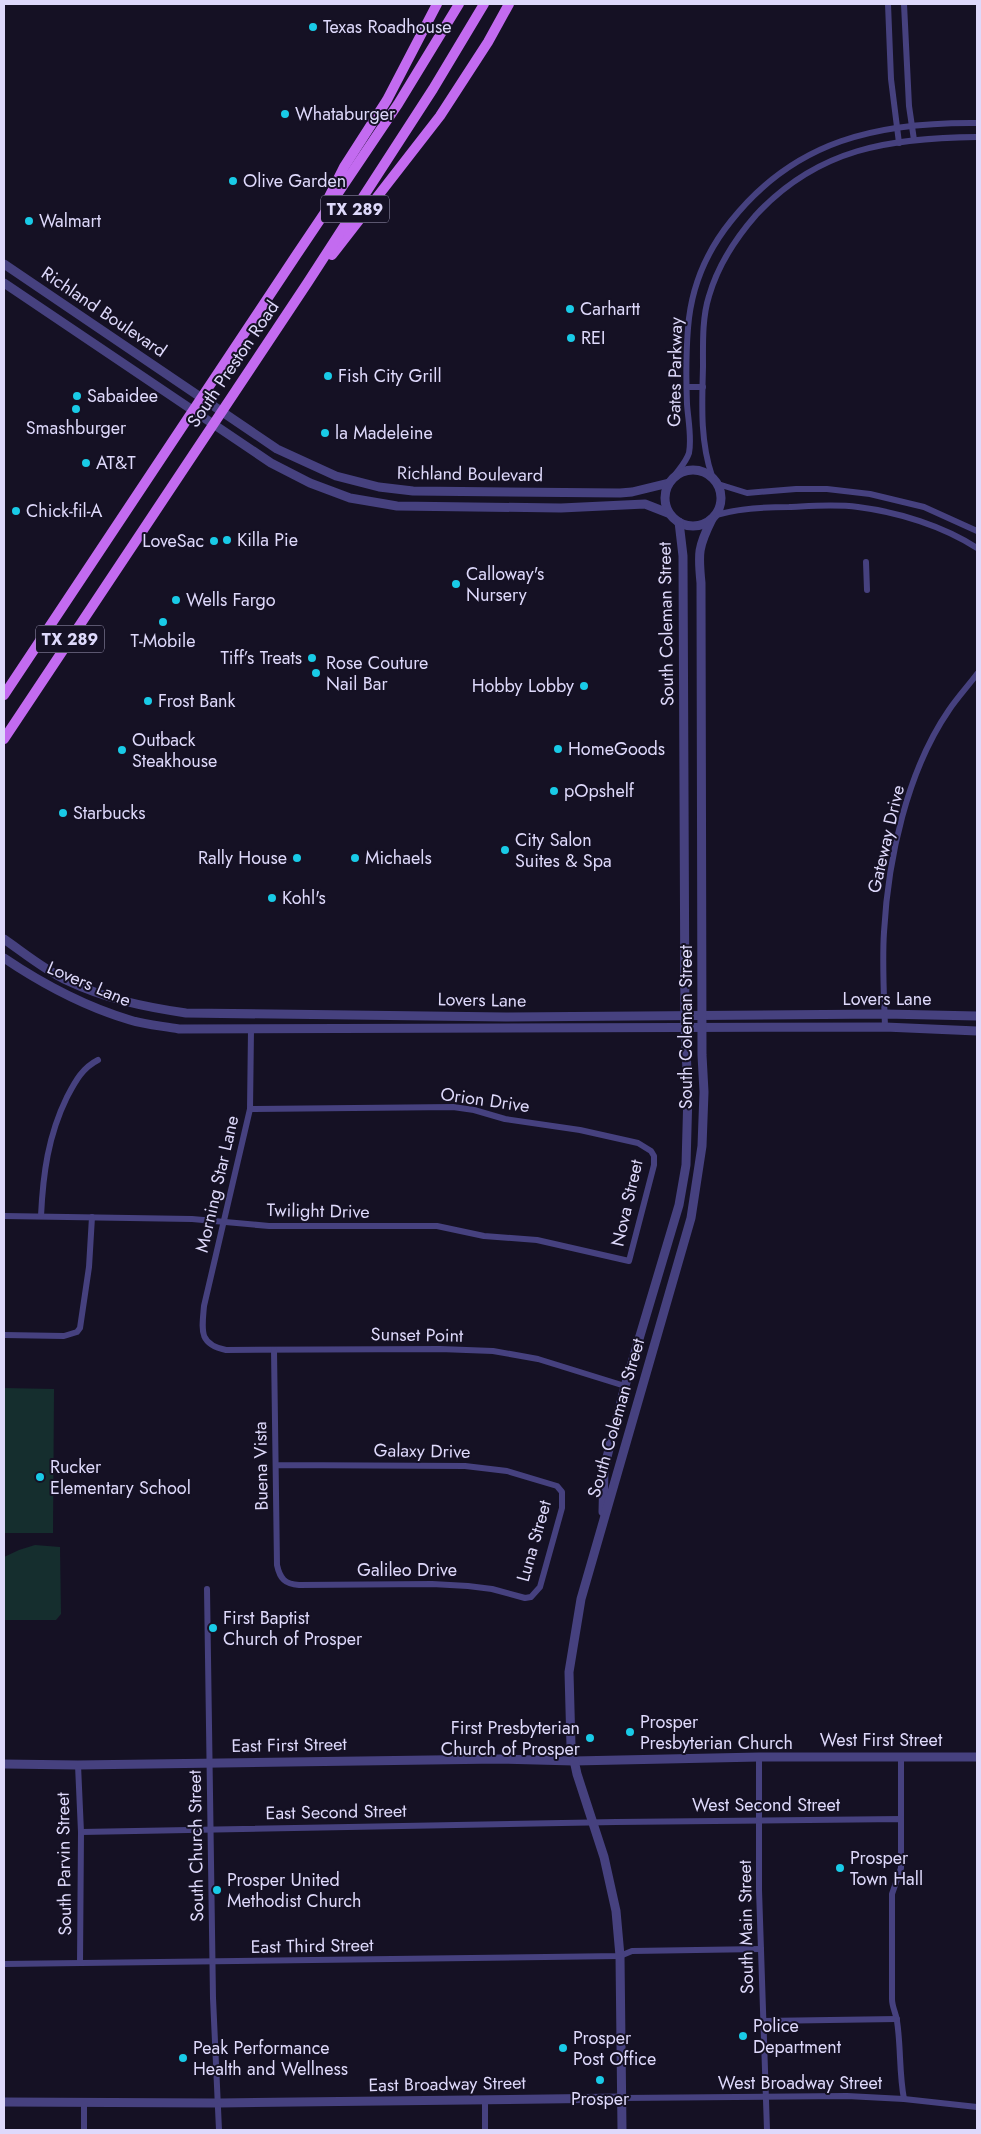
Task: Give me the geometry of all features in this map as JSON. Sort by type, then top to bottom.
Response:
[{"type":"main road","points":[[308,237],[344,167],[387,100],[437,4]]},
{"type":"main road","name":"South Preston Road","points":[[4,695],[398,104],[459,4]]},
{"type":"main road","name":"South Preston Road","points":[[4,739],[308,282],[433,89],[484,4]]},
{"type":"main road","points":[[308,282],[350,234],[440,116],[488,42],[509,4]]},
{"type":"street","points":[[888,4],[891,79],[899,143]]},
{"type":"street","points":[[904,4],[905,55],[914,140]]},
{"type":"street","name":"Gates Parkway","points":[[675,475],[685,462],[690,448],[687,387],[688,327],[695,287],[701,268],[719,236],[741,208],[766,183],[792,164],[817,150],[845,139],[912,126],[977,123]]},
{"type":"street","name":"Gates Parkway","points":[[712,476],[703,446],[702,387],[704,332],[708,297],[718,270],[732,244],[768,202],[788,185],[819,165],[870,147],[914,140],[977,137]]},
{"type":"street","name":"Richland Boulevard","points":[[4,264],[277,449],[336,476],[379,487],[413,491],[620,493],[668,483]]},
{"type":"street","name":"Richland Boulevard","points":[[4,283],[212,424],[289,473],[350,498],[417,507],[600,507],[645,504],[668,513]]},
{"type":"street","points":[[42,309],[51,296]]},
{"type":"street","points":[[687,387],[702,387]]},
{"type":"street","points":[[714,517],[721,503],[721,493],[718,484],[712,476],[703,471],[693,469],[675,475],[668,483],[664,498],[668,513],[679,522],[694,526],[703,524],[714,517],[745,508],[826,505],[856,507],[895,514],[916,521],[977,548]]},
{"type":"street","points":[[718,484],[746,494],[796,489],[855,491],[924,507],[977,531]]},
{"type":"street","points":[[531,492],[531,507]]},
{"type":"street","name":"South Coleman Street","points":[[622,2130],[620,1956],[613,1892],[574,1761],[570,1730],[568,1672],[581,1598],[691,1218],[702,1146],[704,1092],[702,1028],[701,612],[698,555],[702,539],[714,517]]},
{"type":"street","name":"South Coleman Street","points":[[603,1524],[604,1469],[624,1386],[679,1204],[686,1165],[688,1092],[685,1028],[683,556],[679,522]]},
{"type":"street","points":[[866,562],[867,590]]},
{"type":"street","points":[[683,612],[701,612]]},
{"type":"street","points":[[683,624],[701,624]]},
{"type":"street","name":"Gateway Drive","points":[[885,1027],[884,932],[896,844],[918,770],[934,736],[949,711],[977,674]]},
{"type":"street","points":[[684,818],[701,818]]},
{"type":"street","points":[[684,830],[701,830]]},
{"type":"street","name":"Lovers Lane","points":[[4,939],[66,980],[108,998],[150,1008],[186,1013],[506,1017],[884,1014],[977,1016]]},
{"type":"street","name":"Lovers Lane","points":[[4,958],[42,984],[70,998],[131,1020],[179,1028],[251,1030],[885,1027],[977,1031]]},
{"type":"street","points":[[251,1014],[251,1030]]},
{"type":"street","points":[[506,1017],[506,1028]]},
{"type":"street","name":"Morning Star Lane","points":[[207,1342],[202,1331],[204,1306],[250,1109],[251,1030]]},
{"type":"street","points":[[41,1216],[42,1179],[56,1120],[77,1079],[88,1065],[98,1060]]},
{"type":"street","name":"Orion Drive","points":[[250,1109],[453,1107],[474,1110],[505,1120],[580,1130],[638,1143],[652,1150]]},
{"type":"street","name":"Nova Street","points":[[629,1261],[654,1165],[652,1150]]},
{"type":"street","name":"Twilight Drive","points":[[4,1216],[92,1217],[224,1222],[269,1226],[437,1226],[484,1236],[537,1240],[629,1261]]},
{"type":"street","points":[[4,1335],[64,1336],[77,1332],[82,1320],[89,1267],[92,1217]]},
{"type":"street","name":"Sunset Point","points":[[207,1342],[215,1348],[226,1350],[440,1348],[493,1351],[538,1359],[624,1386]]},
{"type":"street","name":"Buena Vista","points":[[274,1350],[277,1565],[282,1580]]},
{"type":"street","points":[[624,1386],[641,1391]]},
{"type":"street","name":"Galaxy Drive","points":[[276,1465],[465,1466],[507,1471],[547,1482],[557,1486],[562,1492]]},
{"type":"street","name":"Luna Street","points":[[531,1596],[540,1587],[562,1508],[562,1492]]},
{"type":"street","name":"Galileo Drive","points":[[282,1580],[288,1585],[299,1586],[468,1586],[492,1589],[516,1597],[525,1598],[531,1596]]},
{"type":"street","name":"South Church Street","points":[[207,1589],[213,1962],[219,2130]]},
{"type":"street","points":[[901,1756],[901,1868],[892,1894],[892,2009],[897,2019],[904,2099]]},
{"type":"street","name":"West First Street","points":[[574,1761],[759,1757],[977,1757]]},
{"type":"street","name":"South Main Street","points":[[759,1757],[760,1949],[767,2130]]},
{"type":"street","name":"East First Street","points":[[4,1764],[78,1765],[500,1759],[574,1761]]},
{"type":"street","name":"South Parvin Street","points":[[78,1765],[81,1832],[80,1963]]},
{"type":"street","name":"West Second Street","points":[[593,1822],[901,1819]]},
{"type":"street","name":"East Second Street","points":[[81,1832],[593,1822]]},
{"type":"street","name":"East Third Street","points":[[4,1964],[620,1956],[632,1951],[760,1949]]},
{"type":"street","points":[[763,2021],[897,2019]]},
{"type":"street","name":"West Broadway Street","points":[[621,2098],[847,2096],[904,2099],[977,2107]]},
{"type":"street","name":"East Broadway Street","points":[[4,2102],[219,2103],[621,2098]]},
{"type":"street","points":[[485,2100],[485,2130]]},
{"type":"street","points":[[84,2103],[84,2130]]},
{"type":"green space","points":[[4,1388],[54,1389],[53,1533],[4,1533]]},
{"type":"green space","points":[[35,1545],[60,1547],[61,1614],[56,1620],[4,1620],[4,1557]]},
{"type":"place","name":"Texas Roadhouse","points":[[313,27]]},
{"type":"place","name":"Whataburger","points":[[285,114]]},
{"type":"place","name":"Olive Garden","points":[[233,181]]},
{"type":"place","name":"Walmart","points":[[29,221]]},
{"type":"place","name":"Carhartt","points":[[570,309]]},
{"type":"place","name":"REI","points":[[571,338]]},
{"type":"place","name":"Fish City Grill","points":[[328,376]]},
{"type":"place","name":"Sabaidee","points":[[77,396]]},
{"type":"place","name":"Smashburger","points":[[76,409]]},
{"type":"place","name":"la Madeleine","points":[[325,433]]},
{"type":"place","name":"AT&T","points":[[86,463]]},
{"type":"place","name":"Chick-fil-A","points":[[16,511]]},
{"type":"place","name":"Killa Pie","points":[[227,540]]},
{"type":"place","name":"LoveSac","points":[[214,541]]},
{"type":"place","name":"Calloway's Nursery","points":[[456,584]]},
{"type":"place","name":"Wells Fargo","points":[[176,600]]},
{"type":"place","name":"T-Mobile","points":[[163,622]]},
{"type":"place","name":"Tiff’s Treats","points":[[312,658]]},
{"type":"place","name":"Rose Couture Nail Bar","points":[[316,673]]},
{"type":"place","name":"Hobby Lobby","points":[[584,686]]},
{"type":"place","name":"Frost Bank","points":[[148,701]]},
{"type":"place","name":"HomeGoods","points":[[558,749]]},
{"type":"place","name":"Outback Steakhouse","points":[[122,750]]},
{"type":"place","name":"pOpshelf","points":[[554,791]]},
{"type":"place","name":"Starbucks","points":[[63,813]]},
{"type":"place","name":"City Salon Suites & Spa","points":[[505,850]]},
{"type":"place","name":"Rally House","points":[[297,858]]},
{"type":"place","name":"Michaels","points":[[355,858]]},
{"type":"place","name":"Kohl's","points":[[272,898]]},
{"type":"place","name":"Rucker Elementary School","points":[[40,1477]]},
{"type":"place","name":"First Baptist Church of Prosper","points":[[213,1628]]},
{"type":"place","name":"Prosper Presbyterian Church","points":[[630,1732]]},
{"type":"place","name":"First Presbyterian Church of Prosper","points":[[590,1738]]},
{"type":"place","name":"Prosper Town Hall","points":[[840,1868]]},
{"type":"place","name":"Prosper United Methodist Church","points":[[217,1890]]},
{"type":"place","name":"Police Department","points":[[743,2036]]},
{"type":"place","name":"Prosper Post Office","points":[[563,2048]]},
{"type":"place","name":"Peak Performance Health and Wellness","points":[[183,2058]]},
{"type":"place","name":"Prosper","points":[[600,2080]]}]
